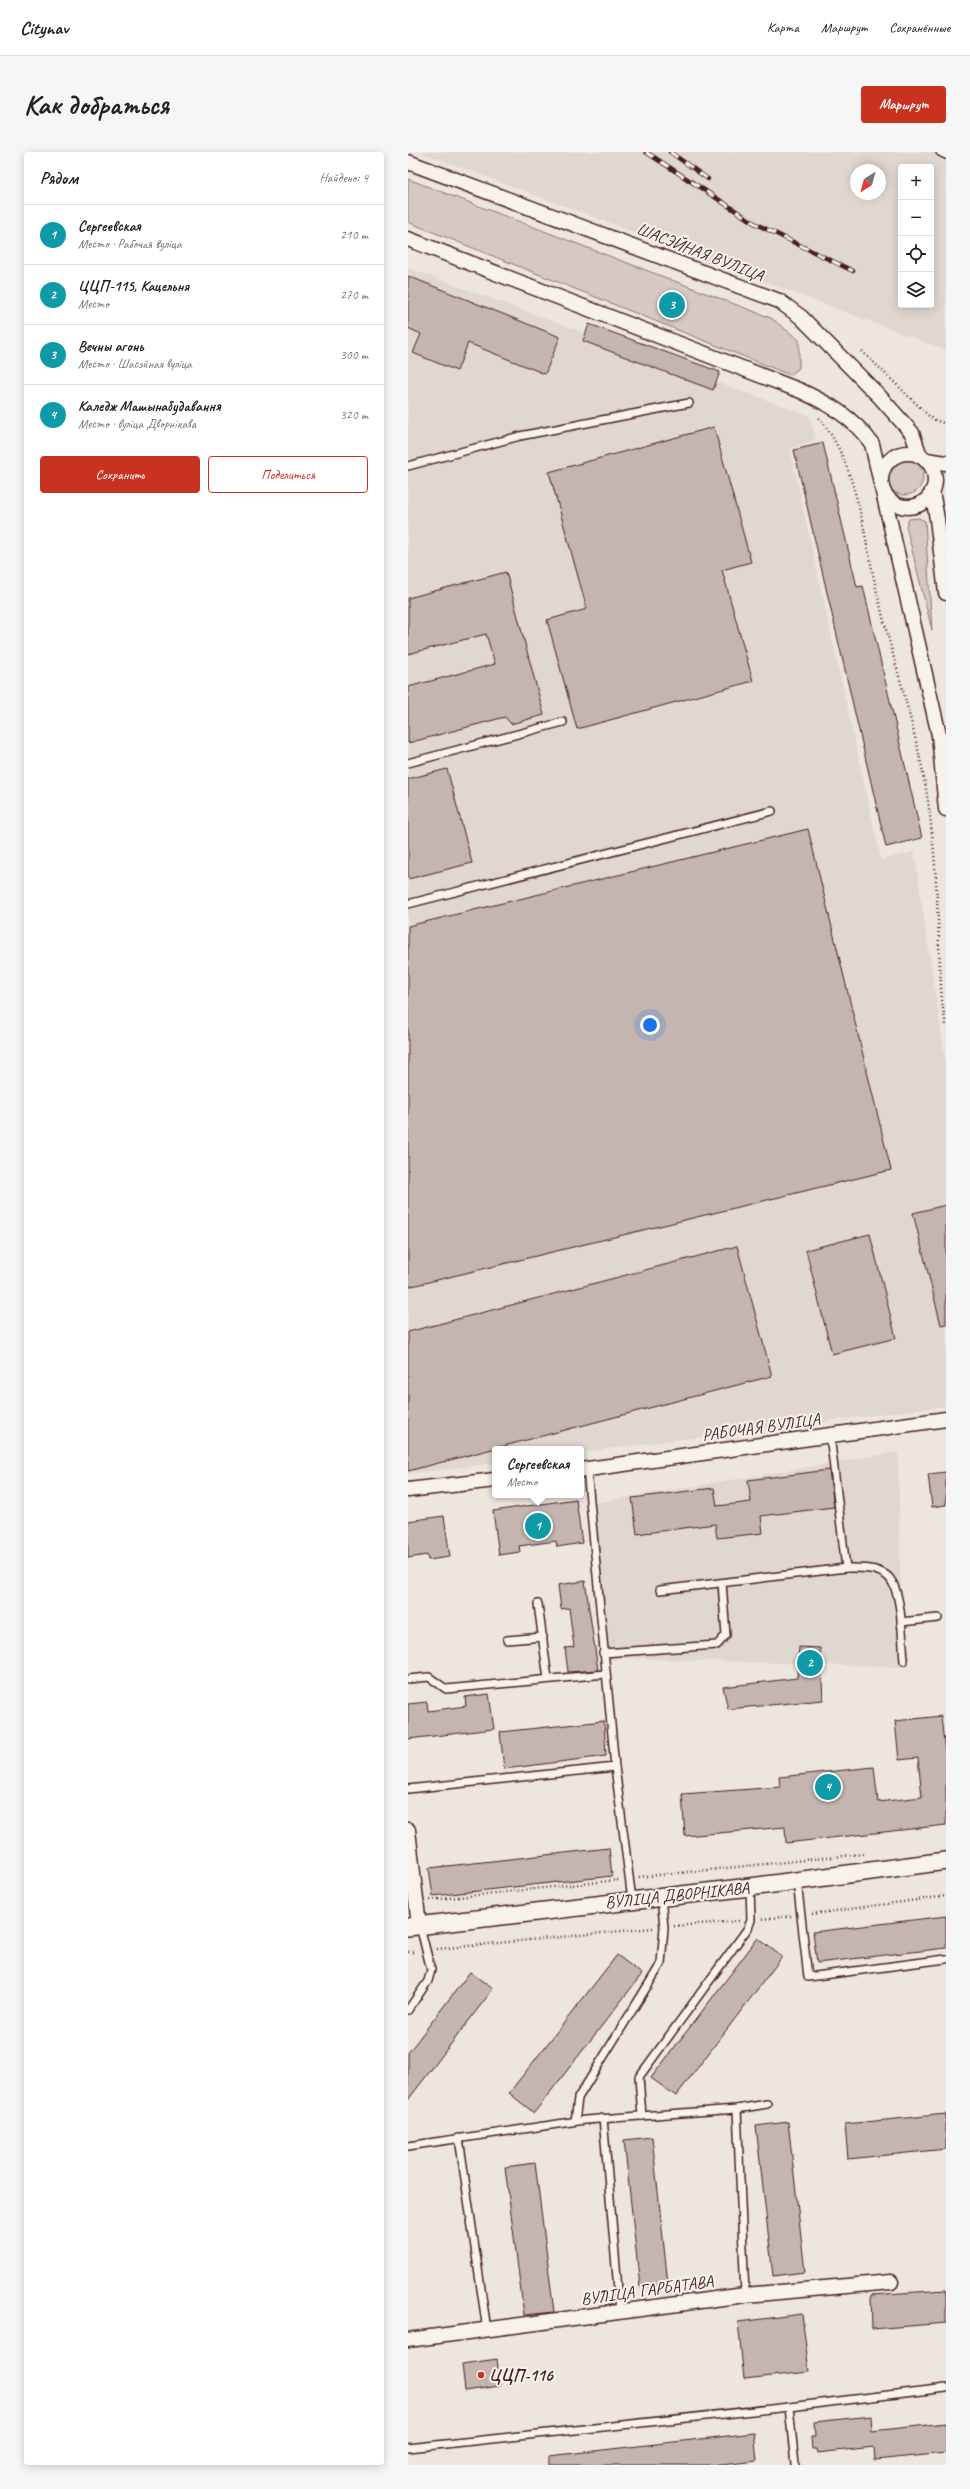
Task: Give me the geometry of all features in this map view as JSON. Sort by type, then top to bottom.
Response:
[{"type":"street","name":"ШАСЭЙНАЯ ВУЛІЦА","points":[[408,162],[779,301],[801,317],[880,397],[912,433],[923,458],[934,474],[937,482],[937,519],[946,593]]},
{"type":"street","points":[[408,240],[831,404],[861,429],[872,444],[939,735],[946,809]]},
{"type":"street","points":[[937,482],[927,499],[921,504],[903,507],[886,496],[881,486],[884,467],[892,458],[900,454],[911,454],[946,463]]},
{"type":"street","name":"РАБОЧАЯ ВУЛІЦА","points":[[584,1469],[946,1420]]},
{"type":"street","points":[[408,1490],[492,1480]]},
{"type":"street","points":[[408,1830],[417,1901],[414,1926]]},
{"type":"street","name":"ВУЛІЦА ДВОРНІКАВА","points":[[414,1926],[750,1887],[946,1861]]},
{"type":"street","name":"ВУЛІЦА ГАРБАТАВА","points":[[408,2340],[745,2295],[891,2282]]},
{"type":"lane","points":[[940,152],[946,155]]},
{"type":"lane","points":[[408,466],[520,436],[689,403]]},
{"type":"lane","points":[[408,763],[563,722]]},
{"type":"lane","points":[[408,904],[772,811]]},
{"type":"lane","points":[[830,1435],[846,1568]]},
{"type":"lane","points":[[584,1469],[615,1767],[632,1900]]},
{"type":"lane","points":[[660,1590],[846,1568],[870,1569],[887,1575],[896,1587],[901,1622],[904,1661]]},
{"type":"lane","points":[[603,1654],[717,1645],[726,1635],[722,1583]]},
{"type":"lane","points":[[538,1604],[548,1679]]},
{"type":"lane","points":[[901,1622],[938,1618]]},
{"type":"lane","points":[[507,1640],[542,1637]]},
{"type":"lane","points":[[408,1679],[430,1677],[446,1689],[605,1674]]},
{"type":"lane","points":[[408,1789],[615,1767]]},
{"type":"lane","points":[[797,1881],[808,1977],[946,1959]]},
{"type":"lane","points":[[642,2116],[639,2077],[752,1920],[750,1887]]},
{"type":"lane","points":[[575,2121],[578,2098],[661,1964],[664,1927],[661,1897]]},
{"type":"lane","points":[[408,2010],[428,1981],[431,1970],[425,1950],[414,1926]]},
{"type":"lane","points":[[408,2146],[575,2121],[737,2109],[767,2104]]},
{"type":"lane","points":[[737,2109],[745,2295]]},
{"type":"lane","points":[[603,2118],[620,2312]]},
{"type":"lane","points":[[459,2138],[487,2330]]},
{"type":"lane","points":[[408,2448],[788,2407],[946,2388]]},
{"type":"lane","points":[[788,2407],[795,2465]]},
{"type":"path","points":[[862,351],[932,419],[946,424]]},
{"type":"path","points":[[817,416],[830,431],[850,475],[888,641],[917,740],[931,824],[942,1002],[946,1025]]},
{"type":"path","points":[[417,1901],[867,1853]]},
{"type":"path","points":[[408,1952],[801,1915],[946,1896]]},
{"type":"shaded area","points":[[420,152],[946,152],[946,350],[607,222]]},
{"type":"shaded area","points":[[408,179],[771,318],[799,340],[799,368],[790,375],[408,222]]},
{"type":"shaded area","points":[[408,268],[809,416],[816,439],[790,449],[881,860],[914,852],[946,1065],[946,1406],[584,1452],[584,1446],[492,1446],[492,1463],[408,1474]]},
{"type":"shaded area","points":[[905,459],[915,462],[920,467],[923,477],[920,487],[915,492],[905,495],[895,492],[890,487],[887,477],[890,467],[895,462]]},
{"type":"shaded area","points":[[919,518],[925,521],[932,630],[906,526],[909,519]]},
{"type":"shaded area","points":[[898,1452],[902,1667],[621,1658],[607,1660],[595,1503]]},
{"type":"building","points":[[408,276],[560,337],[545,374],[468,343],[457,371],[413,353],[421,334],[408,328]]},
{"type":"building","points":[[589,324],[720,372],[713,390],[583,341]]},
{"type":"building","points":[[714,427],[751,562],[722,570],[753,681],[577,729],[547,620],[587,609],[549,472]]},
{"type":"building","points":[[823,443],[857,587],[863,586],[922,838],[886,847],[794,450]]},
{"type":"building","points":[[506,572],[544,715],[511,724],[505,717],[408,743],[408,687],[495,664],[486,634],[408,654],[408,598]]},
{"type":"building","points":[[447,769],[472,863],[408,879],[408,779]]},
{"type":"building","points":[[808,829],[891,1170],[408,1287],[408,926]]},
{"type":"building","points":[[946,1205],[946,1324],[941,1325],[913,1213]]},
{"type":"building","points":[[870,1234],[896,1338],[832,1354],[806,1250]]},
{"type":"building","points":[[737,1246],[772,1376],[504,1446],[492,1446],[492,1449],[408,1471],[408,1332]]},
{"type":"building","points":[[829,1470],[834,1507],[761,1516],[763,1533],[717,1538],[715,1524],[637,1534],[632,1498],[714,1488],[717,1506],[751,1502],[748,1480]]},
{"type":"building","points":[[946,1472],[946,1505],[932,1507],[928,1474]]},
{"type":"building","points":[[576,1499],[582,1543],[557,1547],[556,1541],[519,1546],[520,1552],[499,1555],[493,1511]]},
{"type":"building","points":[[444,1516],[450,1557],[428,1560],[427,1555],[408,1558],[408,1521]]},
{"type":"building","points":[[585,1581],[598,1670],[568,1672],[565,1648],[574,1647],[569,1608],[561,1609],[558,1585]]},
{"type":"building","points":[[799,1647],[820,1648],[823,1700],[728,1709],[723,1687],[797,1678]]},
{"type":"building","points":[[489,1694],[494,1729],[408,1739],[408,1704],[427,1702],[428,1711],[466,1706],[465,1697]]},
{"type":"building","points":[[941,1716],[946,1761],[946,1825],[786,1843],[785,1827],[685,1836],[682,1794],[780,1787],[779,1777],[874,1767],[878,1802],[922,1797],[918,1758],[899,1760],[895,1721]]},
{"type":"building","points":[[604,1721],[606,1756],[504,1769],[500,1732]]},
{"type":"building","points":[[609,1848],[612,1876],[433,1896],[429,1868]]},
{"type":"building","points":[[946,1916],[946,1948],[817,1963],[813,1932]]},
{"type":"building","points":[[758,1938],[782,1957],[676,2096],[651,2078]]},
{"type":"building","points":[[617,1955],[642,1974],[534,2113],[509,2093]]},
{"type":"building","points":[[470,1972],[493,1989],[408,2100],[408,2053]]},
{"type":"building","points":[[946,2114],[946,2149],[848,2159],[845,2124]]},
{"type":"building","points":[[788,2122],[805,2272],[773,2276],[756,2126]]},
{"type":"building","points":[[652,2137],[668,2284],[640,2287],[624,2140]]},
{"type":"building","points":[[535,2163],[554,2312],[524,2315],[505,2167]]},
{"type":"building","points":[[946,2290],[946,2323],[872,2329],[871,2295]]},
{"type":"building","points":[[802,2314],[809,2372],[744,2379],[738,2322]]},
{"type":"building","name":"ЦЦП-116","points":[[497,2359],[500,2386],[465,2391],[462,2364]]},
{"type":"building","points":[[871,2416],[872,2431],[946,2423],[946,2453],[875,2460],[874,2447],[817,2453],[816,2449],[812,2449],[811,2437],[815,2437],[814,2422]]},
{"type":"building","points":[[754,2433],[757,2461],[721,2465],[549,2465],[549,2456]]},
{"type":"railway","points":[[646,152],[756,224],[853,271]]},
{"type":"railway","points":[[670,152],[708,179]]},
{"type":"place","name":"Вечны агонь","points":[[672,305]]},
{"type":"place","name":"Сергеевская","points":[[538,1526]]},
{"type":"place","name":"ЦЦП-115, Кацельня","points":[[810,1663]]},
{"type":"place","name":"Каледж Машынабудавання","points":[[828,1787]]},
{"type":"place","name":"ЦЦП-116","points":[[481,2375]]}]
